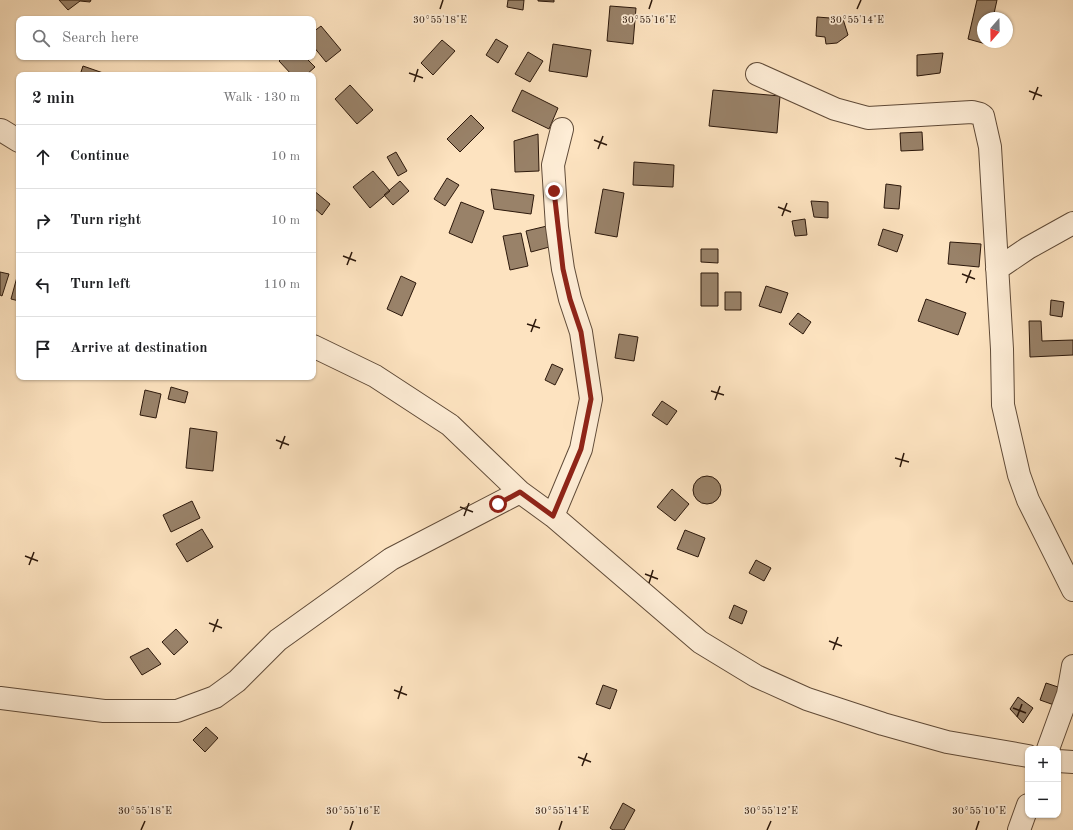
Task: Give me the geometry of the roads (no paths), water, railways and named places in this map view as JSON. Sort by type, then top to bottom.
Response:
[{"type":"street","points":[[757,74],[835,109],[868,118],[972,112],[980,114],[984,119],[990,147],[1002,349],[1003,405],[1010,441],[1019,475],[1028,500],[1073,590]]},
{"type":"street","points":[[553,516],[581,449],[591,399],[581,332],[570,299],[563,269],[557,227],[553,165],[562,129]]},
{"type":"street","points":[[997,269],[1028,248],[1073,223]]},
{"type":"street","points":[[316,347],[376,376],[450,425],[520,492],[553,516],[700,642],[756,676],[807,699],[883,724],[947,742],[1025,755]]},
{"type":"street","points":[[0,698],[104,711],[177,711],[215,697],[237,681],[278,640],[391,559],[520,492]]},
{"type":"street","points":[[1049,746],[1068,694],[1073,666]]},
{"type":"street","points":[[1061,761],[1073,762]]},
{"type":"street","points":[[1019,830],[1025,813]]}]
